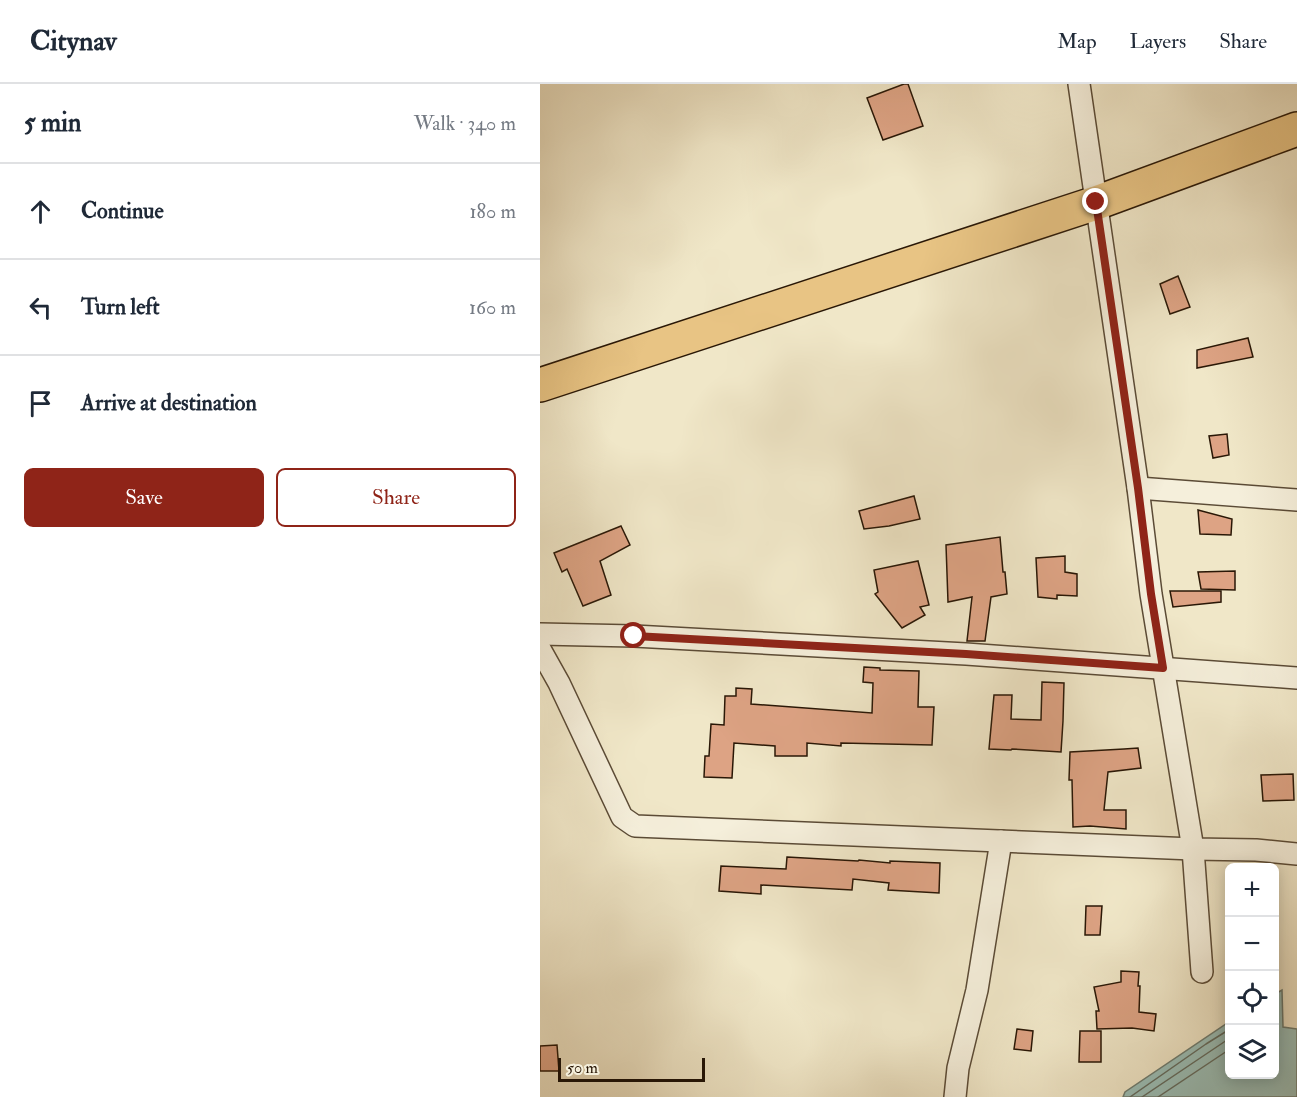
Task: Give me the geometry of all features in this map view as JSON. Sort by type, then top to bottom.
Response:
[{"type":"main road","points":[[540,385],[1096,202],[1297,129]]},
{"type":"street","points":[[1080,84],[1151,594],[1193,849],[1202,972]]},
{"type":"street","points":[[1138,488],[1297,500]]},
{"type":"street","points":[[540,634],[634,636],[966,654],[1297,678]]},
{"type":"street","points":[[540,649],[550,683],[622,817],[634,826],[1256,850],[1297,854]]},
{"type":"street","points":[[955,1097],[958,1068],[977,990],[1001,841]]},
{"type":"water","points":[[1282,990],[1283,1027],[1297,1029],[1297,1097],[1123,1097],[1125,1092],[1225,1025],[1225,1079],[1279,1079],[1279,992]]},
{"type":"building","points":[[908,84],[923,126],[883,140],[867,98]]},
{"type":"building","points":[[1178,276],[1190,307],[1170,314],[1160,284]]},
{"type":"building","points":[[1248,338],[1253,357],[1197,368],[1197,350]]},
{"type":"building","points":[[1227,434],[1229,455],[1213,458],[1209,436]]},
{"type":"building","points":[[914,496],[920,519],[864,529],[859,511]]},
{"type":"building","points":[[1198,510],[1232,519],[1231,535],[1200,534]]},
{"type":"building","points":[[621,526],[630,545],[600,561],[611,595],[583,606],[567,569],[562,572],[554,553]]},
{"type":"building","points":[[1000,537],[1007,594],[991,597],[985,641],[967,641],[972,597],[948,602],[946,545]]},
{"type":"building","points":[[1065,556],[1065,572],[1077,574],[1077,596],[1057,595],[1057,599],[1038,597],[1036,558]]},
{"type":"building","points":[[918,561],[929,605],[920,607],[925,615],[902,628],[875,594],[878,592],[874,570]]},
{"type":"building","points":[[1235,571],[1235,590],[1201,589],[1198,572]]},
{"type":"building","points":[[1170,591],[1221,591],[1221,602],[1173,607]]},
{"type":"building","points":[[864,667],[880,668],[880,670],[919,671],[918,707],[934,707],[932,745],[841,743],[841,746],[807,743],[807,756],[775,756],[775,746],[734,743],[732,778],[704,777],[705,756],[709,756],[711,724],[724,725],[725,696],[736,696],[736,688],[752,689],[751,704],[872,713],[873,683],[863,682]]},
{"type":"building","points":[[1042,682],[1064,683],[1061,752],[989,749],[994,695],[1012,695],[1011,719],[1041,720]]},
{"type":"building","points":[[1138,748],[1141,768],[1108,772],[1104,810],[1126,810],[1126,829],[1073,827],[1072,780],[1069,780],[1070,752]]},
{"type":"building","points":[[1293,774],[1294,800],[1263,801],[1261,775]]},
{"type":"building","points":[[787,857],[890,863],[890,861],[940,863],[939,893],[888,890],[889,883],[853,879],[852,890],[761,885],[761,894],[719,891],[721,866],[786,869]]},
{"type":"building","points":[[1086,906],[1102,906],[1100,935],[1085,935]]},
{"type":"building","points":[[1121,971],[1139,972],[1139,1012],[1156,1014],[1154,1031],[1132,1028],[1097,1029],[1096,1011],[1099,1011],[1094,987],[1121,982]]},
{"type":"building","points":[[1017,1029],[1033,1031],[1031,1051],[1014,1049]]},
{"type":"building","points":[[1080,1031],[1101,1031],[1101,1062],[1079,1062]]},
{"type":"building","points":[[557,1045],[559,1071],[540,1071],[540,1046]]},
{"type":"route","points":[[634,636],[966,654],[1163,668],[1096,202]]}]
